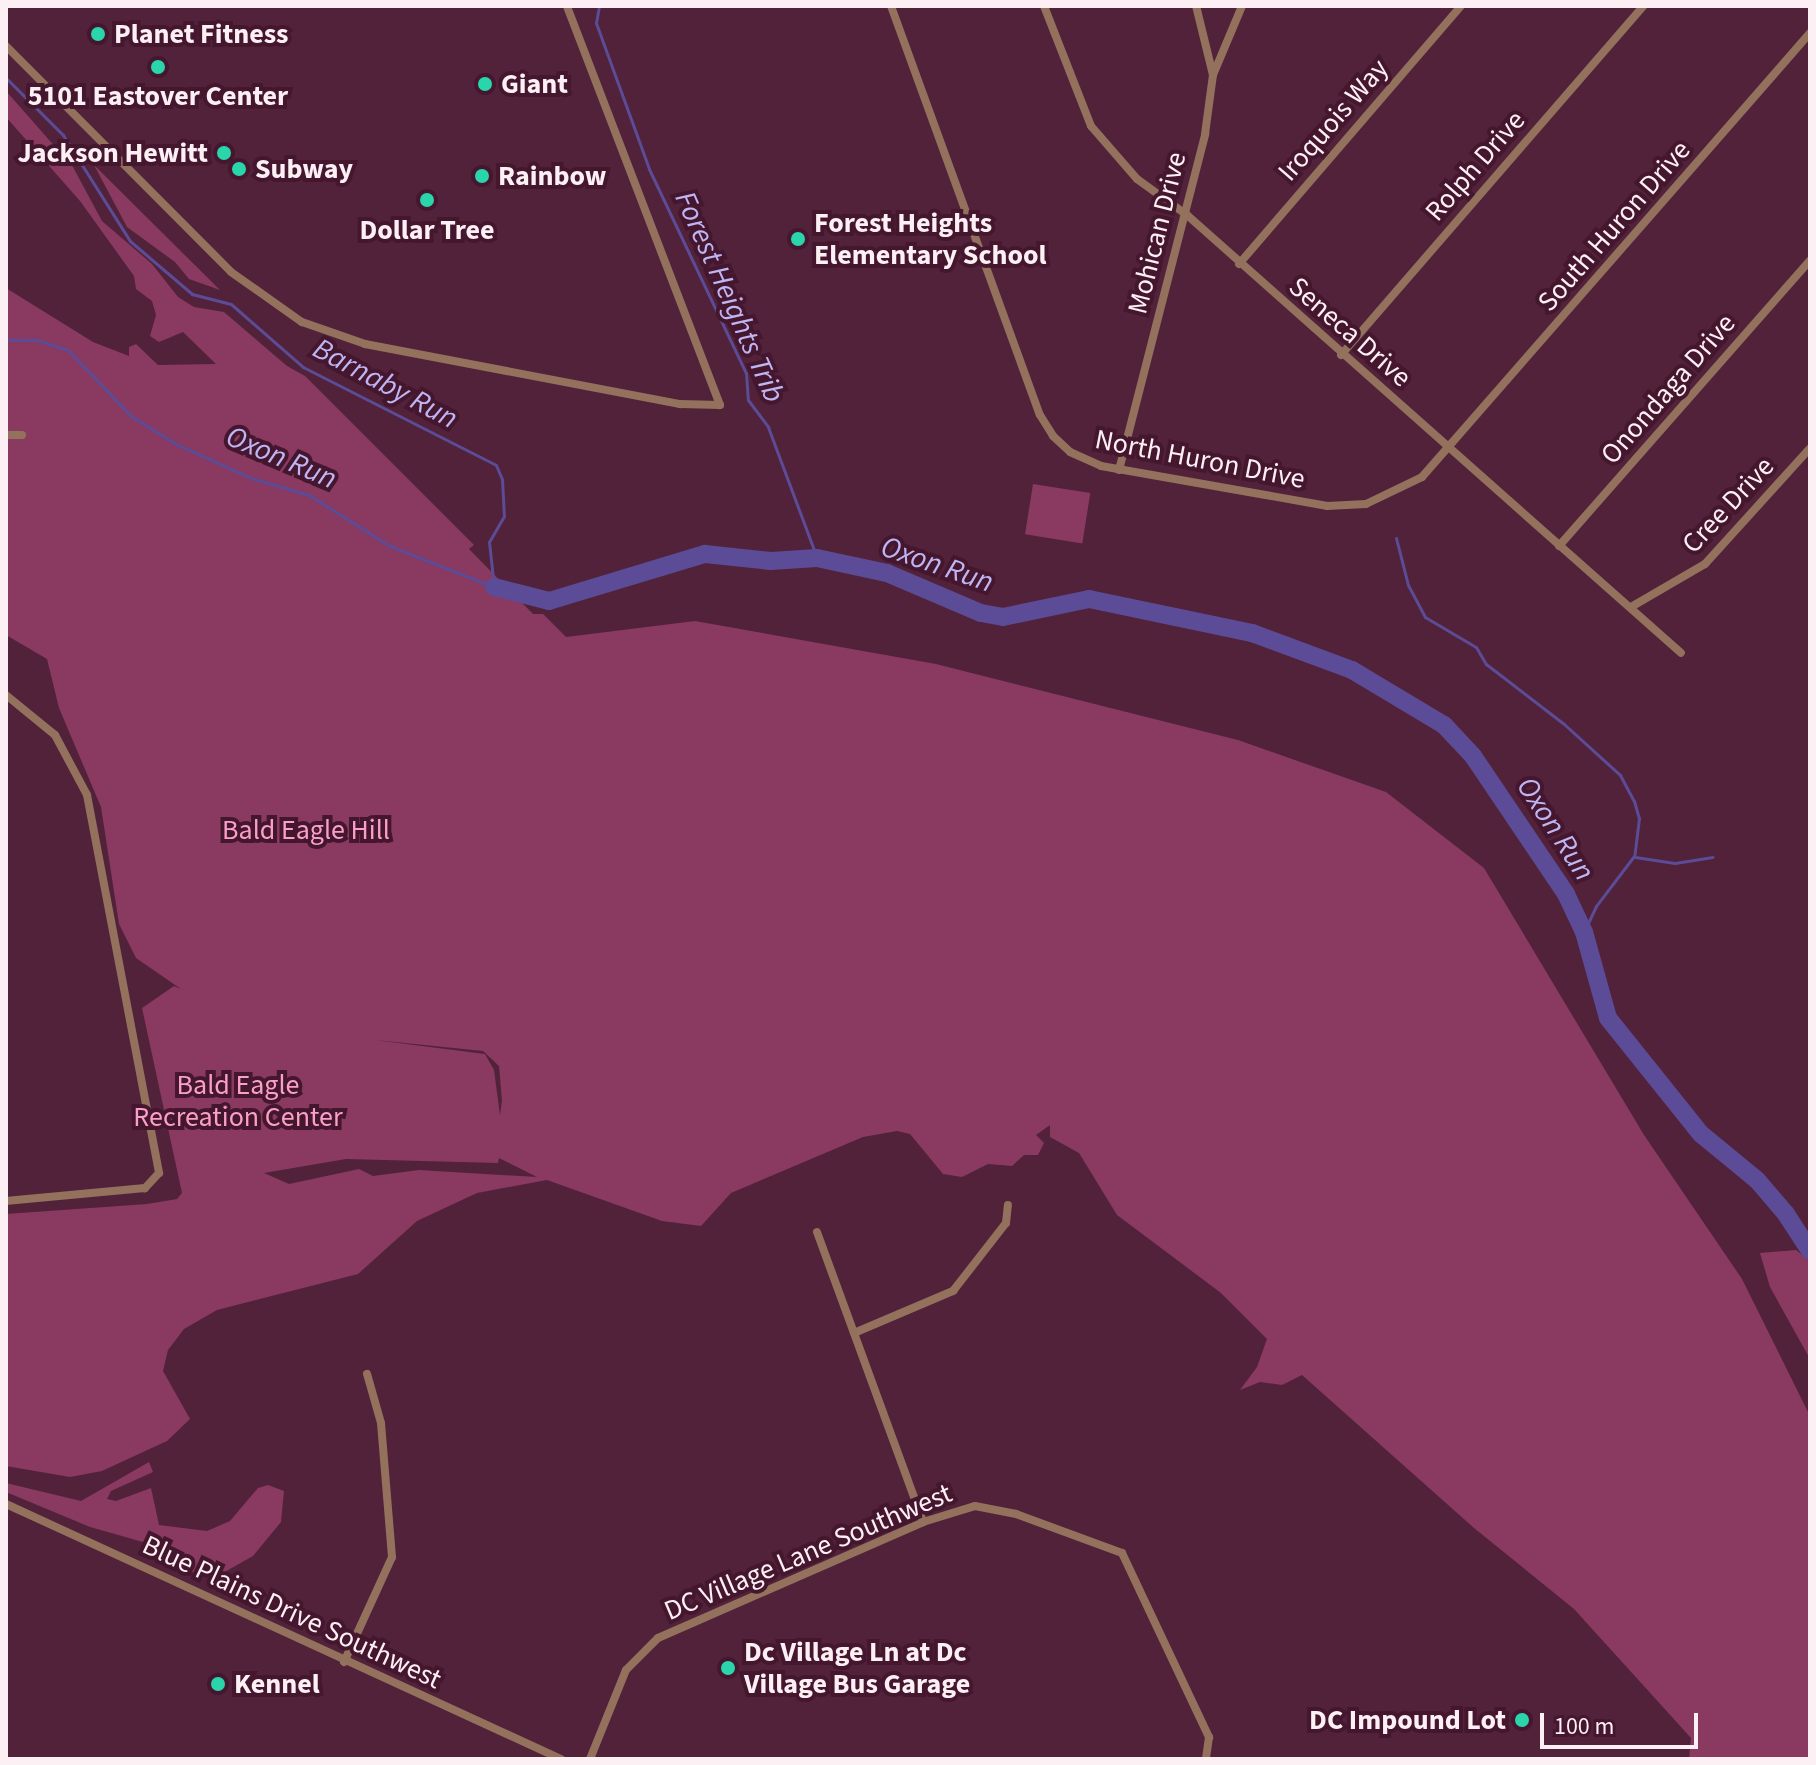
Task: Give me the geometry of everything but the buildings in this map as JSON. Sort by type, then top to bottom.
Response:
[{"type":"street","points":[[6,46],[231,272],[302,322],[365,344],[680,404],[720,405],[567,6]]},
{"type":"street","name":"North Huron Drive","points":[[891,6],[1040,415],[1070,452],[1119,470],[1345,507],[1366,504],[1406,487],[1450,448]]},
{"type":"street","name":"Seneca Drive","points":[[1044,6],[1079,102],[1105,146],[1137,179],[1187,215],[1341,355],[1681,653]]},
{"type":"street","name":"Mohican Drive","points":[[1119,470],[1187,215],[1213,75],[1196,6]]},
{"type":"street","points":[[1213,75],[1242,6]]},
{"type":"street","name":"Iroquois Way","points":[[1239,264],[1461,6]]},
{"type":"street","name":"Rolph Drive","points":[[1341,355],[1643,6]]},
{"type":"street","name":"South Huron Drive","points":[[1450,448],[1810,33]]},
{"type":"street","name":"Onondaga Drive","points":[[1559,546],[1810,260]]},
{"type":"street","points":[[6,435],[22,435]]},
{"type":"street","name":"Cree Drive","points":[[1631,607],[1705,564],[1810,448]]},
{"type":"street","points":[[6,695],[55,735],[87,795],[159,1173],[145,1188],[6,1201]]},
{"type":"street","points":[[854,1333],[953,1291],[1006,1223],[1008,1205]]},
{"type":"street","points":[[817,1232],[923,1522]]},
{"type":"street","points":[[344,1662],[392,1557],[381,1423],[367,1374]]},
{"type":"street","name":"Blue Plains Drive Southwest","points":[[6,1504],[344,1662],[561,1759]]},
{"type":"street","name":"DC Village Lane Southwest","points":[[590,1759],[626,1670],[645,1648],[923,1522],[975,1506],[994,1508],[1122,1553],[1209,1737],[1206,1759]]},
{"type":"green space","points":[[6,91],[73,167],[102,221],[152,264],[178,297],[194,307],[224,312],[287,366],[305,376],[474,545],[469,549],[533,614],[543,614],[566,637],[695,621],[936,664],[1238,740],[1386,792],[1484,868],[1644,1135],[1742,1279],[1810,1416],[1810,1759],[1689,1759],[1691,1738],[1574,1609],[1474,1528],[1302,1375],[1282,1385],[1260,1382],[1240,1390],[1257,1367],[1267,1339],[1221,1293],[1117,1215],[1079,1153],[1050,1137],[1050,1125],[1036,1135],[1044,1143],[1038,1155],[1024,1155],[1012,1166],[988,1164],[962,1177],[943,1174],[910,1134],[897,1131],[863,1137],[731,1193],[701,1226],[662,1221],[547,1180],[477,1193],[417,1221],[358,1274],[217,1310],[184,1329],[168,1350],[163,1371],[190,1419],[167,1441],[102,1471],[70,1477],[6,1466],[6,1214],[147,1204],[177,1199],[182,1193],[142,1008],[174,986],[181,989],[136,958],[119,924],[101,807],[59,708],[47,659],[6,635],[6,288],[93,342],[129,356],[129,347],[136,344],[158,365],[216,364],[183,332],[159,342],[150,336],[156,315],[152,301],[136,289],[134,276],[80,201],[6,117]],"holes":[[[375,1040],[483,1051],[499,1066],[500,1115],[494,1070],[485,1054]],[[499,1158],[537,1177],[419,1170],[373,1176],[359,1169],[289,1184],[264,1173],[346,1159],[498,1163]]]},
{"type":"green space","points":[[94,165],[220,290],[189,279],[175,262],[127,227]]},
{"type":"green space","points":[[1033,484],[1090,493],[1082,543],[1025,534]]},
{"type":"green space","points":[[1796,1250],[1810,1261],[1810,1359],[1770,1287],[1760,1253]]},
{"type":"green space","points":[[149,1462],[153,1472],[111,1491],[107,1499],[116,1501],[151,1488],[159,1525],[207,1531],[230,1521],[258,1488],[268,1485],[284,1491],[281,1522],[253,1556],[221,1574],[204,1576],[180,1567],[157,1546],[90,1527],[6,1492],[6,1483],[81,1501]]},
{"type":"waterway","name":"Forest Heights Trib","points":[[599,6],[596,23],[649,169],[746,373],[748,400],[768,427],[817,558]]},
{"type":"waterway","name":"Barnaby Run","points":[[6,78],[63,135],[130,241],[192,294],[231,304],[303,367],[496,465],[502,479],[504,516],[489,542],[494,587],[390,546],[309,495],[251,478],[176,444],[131,416],[68,350],[37,340],[6,340]]},
{"type":"waterway","points":[[1396,538],[1408,585],[1425,617],[1476,647],[1486,664],[1564,724],[1620,775],[1634,801],[1639,818],[1634,856],[1596,906],[1584,932]]},
{"type":"waterway","name":"Oxon Run","points":[[494,587],[549,601],[705,554],[771,561],[817,558],[887,573],[981,613],[1003,617],[1089,599],[1252,633],[1352,670],[1444,725],[1473,756],[1566,894],[1584,932],[1608,1018],[1701,1134],[1757,1180],[1786,1214],[1810,1251]]},
{"type":"waterway","points":[[1635,857],[1675,863],[1713,857]]},
{"type":"place","name":"Planet Fitness","points":[[98,34]]},
{"type":"place","name":"5101 Eastover Center","points":[[158,67]]},
{"type":"place","name":"Giant","points":[[485,84]]},
{"type":"place","name":"Jackson Hewitt","points":[[224,153]]},
{"type":"place","name":"Subway","points":[[239,169]]},
{"type":"place","name":"Rainbow","points":[[482,176]]},
{"type":"place","name":"Dollar Tree","points":[[427,200]]},
{"type":"place","name":"Forest Heights Elementary School","points":[[798,239]]},
{"type":"place","name":"Dc Village Ln at Dc Village Bus Garage","points":[[728,1668]]},
{"type":"place","name":"Kennel","points":[[218,1684]]},
{"type":"place","name":"DC Impound Lot","points":[[1522,1720]]},
{"type":"park label","name":"Bald Eagle Hill","points":[[306,830]]},
{"type":"park label","name":"Bald Eagle Recreation Center","points":[[238,1101]]}]
